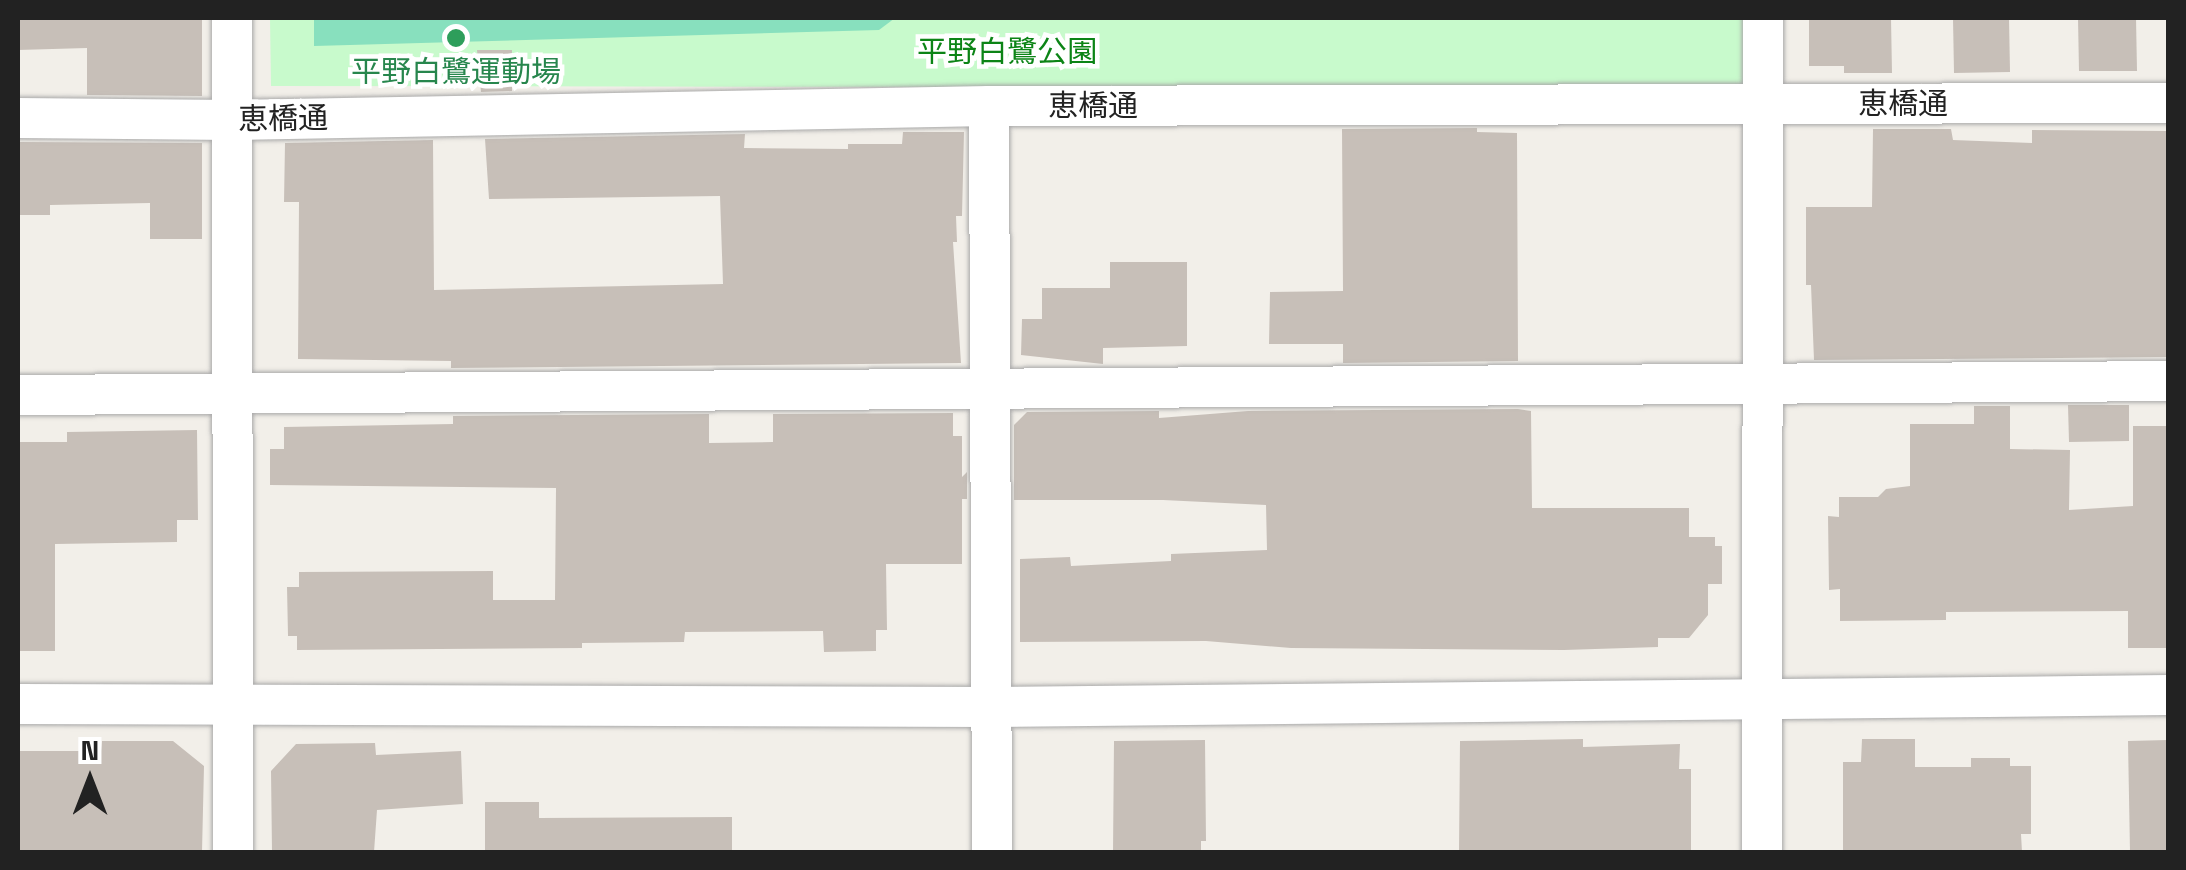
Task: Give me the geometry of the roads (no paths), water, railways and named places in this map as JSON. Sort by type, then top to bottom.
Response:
[{"type":"street","points":[[232,18],[234,852]]},
{"type":"street","points":[[1762,852],[1763,18]]},
{"type":"street","name":"恵橋通","points":[[18,118],[232,120],[989,106],[2168,103]]},
{"type":"street","points":[[989,106],[992,852]]},
{"type":"street","points":[[18,395],[989,392],[2168,381]]},
{"type":"street","points":[[18,704],[990,706],[1762,702],[2168,695]]},
{"type":"place","name":"平野白鷺運動場","points":[[456,38]]},
{"type":"park label","name":"平野白鷺公園","points":[[1007,52]]}]
